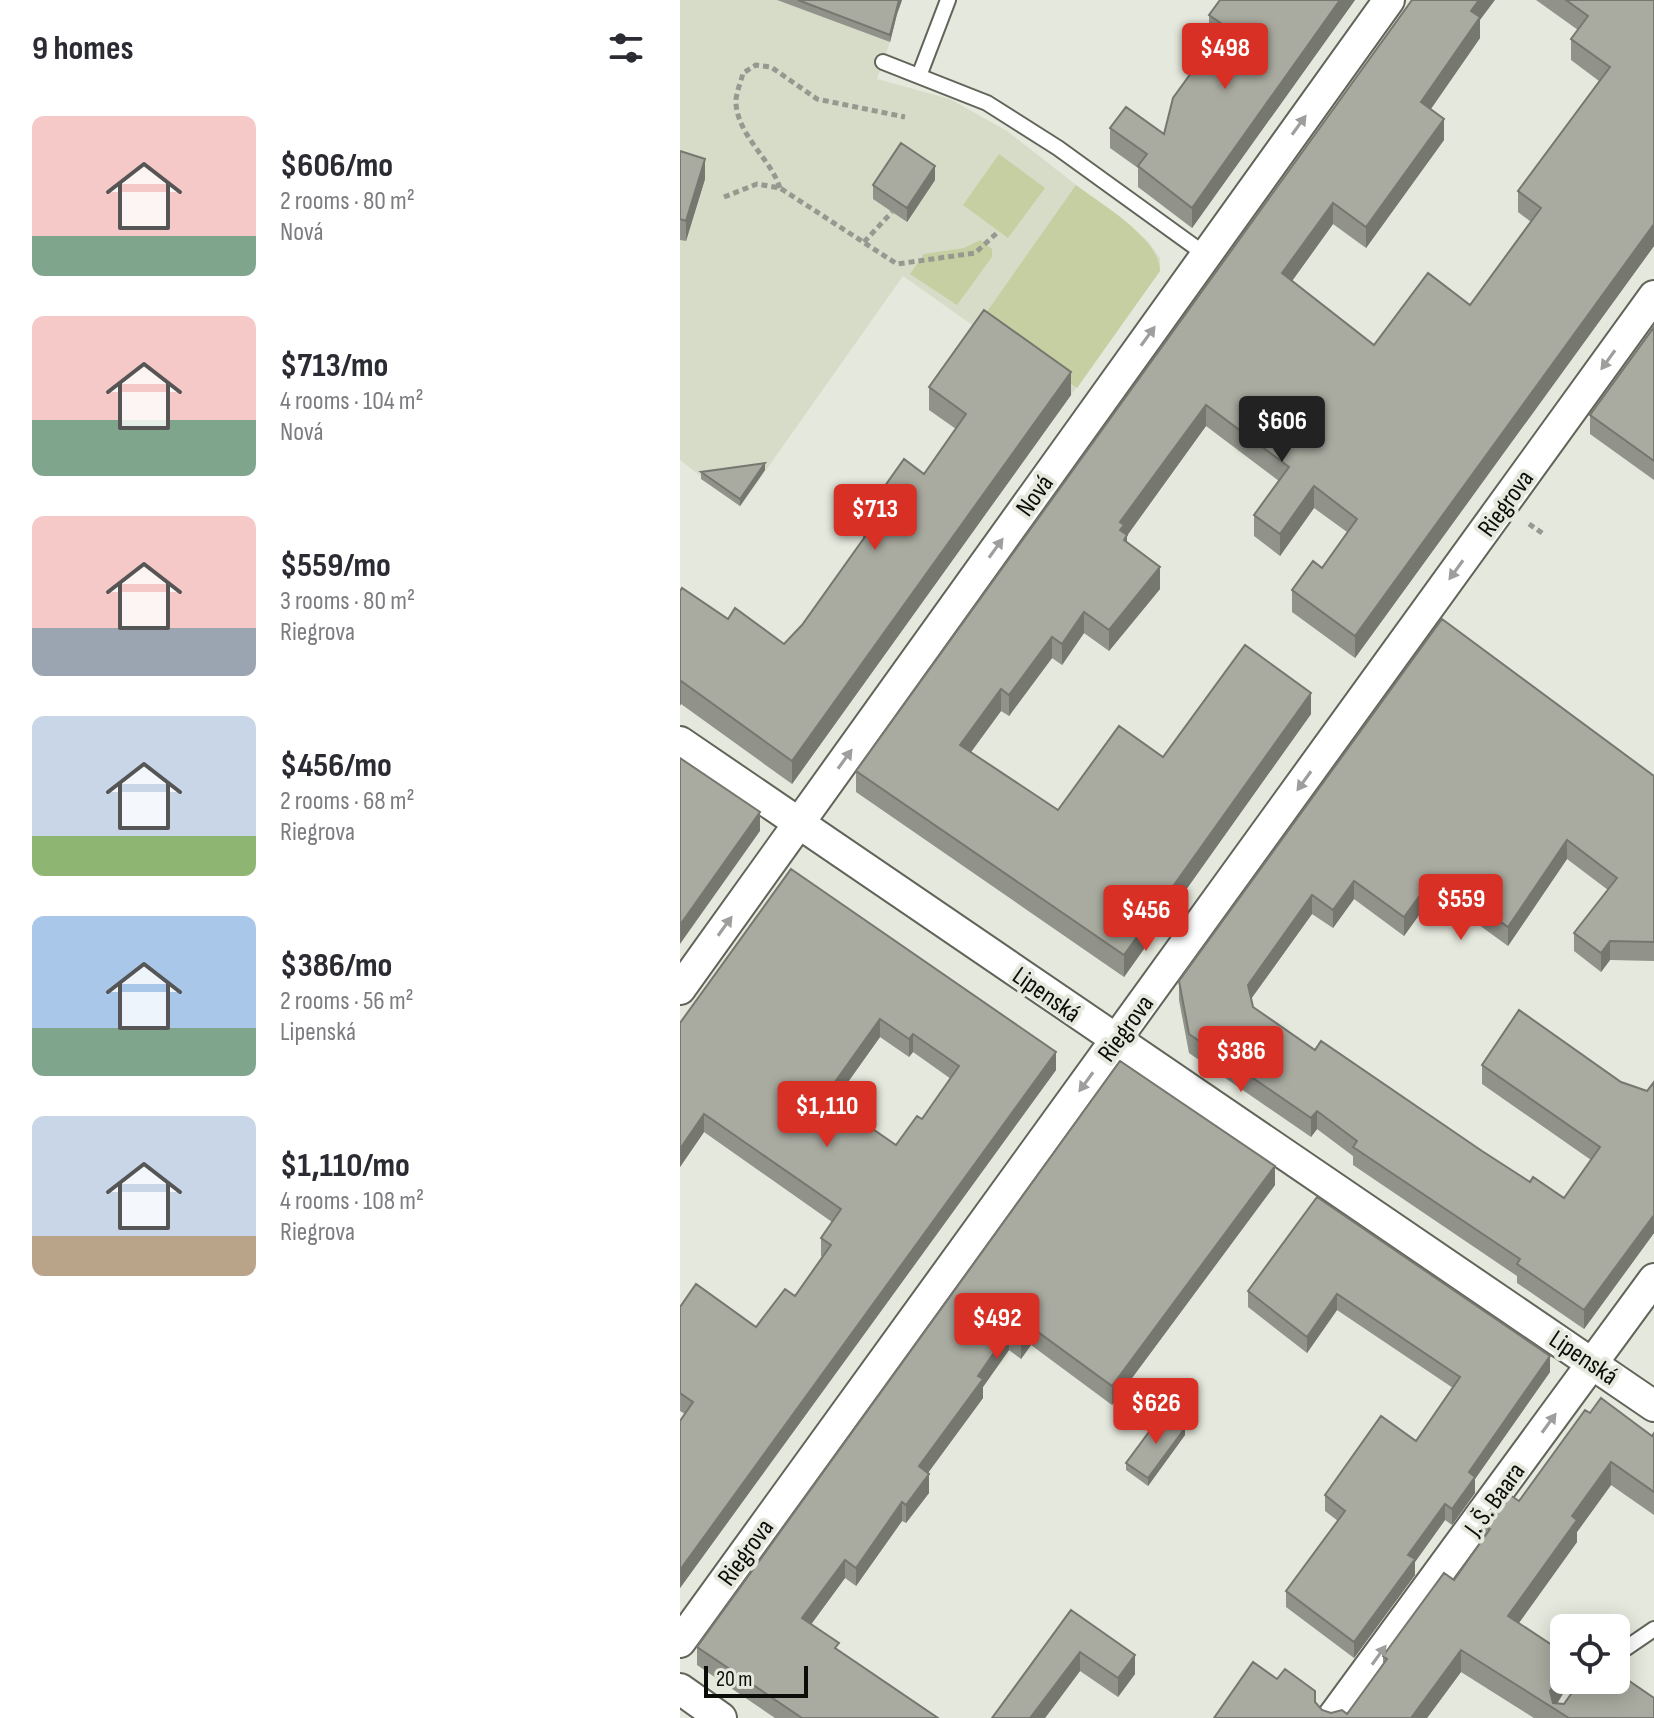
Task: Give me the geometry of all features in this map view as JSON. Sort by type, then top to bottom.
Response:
[{"type":"street","name":"Nová","points":[[680,989],[1389,0]]},
{"type":"street","name":"Riegrova","points":[[680,1642],[1654,296]]},
{"type":"street","name":"Lipenská","points":[[680,742],[1115,1042],[1654,1406]]},
{"type":"street","name":"J. Š. Baara","points":[[1332,1718],[1654,1279]]},
{"type":"street","points":[[680,1689],[721,1718]]},
{"type":"lane","points":[[919,76],[948,0]]},
{"type":"lane","points":[[883,62],[987,103],[1206,255]]},
{"type":"lane","points":[[1630,1645],[1654,1629]]},
{"type":"path","points":[[780,188],[773,168],[749,139],[736,103],[743,73],[756,65],[771,67],[817,99],[905,117]]},
{"type":"path","points":[[724,197],[757,184],[780,188],[897,264],[917,264],[975,253],[999,231]]},
{"type":"path","points":[[864,242],[892,212]]},
{"type":"path","points":[[1526,522],[1545,535]]},
{"type":"shaded area","points":[[680,0],[777,0],[890,42],[877,79],[950,99],[1007,131],[1148,241],[1160,258],[1160,271],[1071,395],[903,276],[740,507],[680,460]]},
{"type":"green space","points":[[999,154],[1045,188],[1008,238],[963,205]]},
{"type":"green space","points":[[1076,185],[1140,234],[1150,246],[1160,271],[1077,388],[981,320]]},
{"type":"green space","points":[[980,240],[992,249],[992,257],[957,305],[910,274],[924,254],[964,248]]},
{"type":"building","points":[[798,0],[899,0],[890,35]]},
{"type":"building","points":[[1220,0],[1340,0],[1192,208],[1138,166],[1147,154],[1110,128],[1126,107],[1164,134],[1173,98],[1215,40],[1212,38],[1222,24],[1209,15]]},
{"type":"building","points":[[1412,0],[1479,0],[1471,11],[1480,17],[1421,102],[1444,119],[1366,227],[1333,203],[1282,273],[1374,345],[1428,273],[1470,305],[1541,208],[1518,191],[1610,67],[1571,39],[1588,16],[1566,0],[1654,0],[1654,224],[1355,636],[1292,590],[1313,561],[1322,568],[1357,519],[1314,486],[1280,534],[1254,515],[1289,467],[1206,405],[1120,522],[1124,525],[1120,530],[1127,535],[1124,540],[1160,567],[1109,630],[1084,612],[1062,644],[1052,637],[1009,695],[1001,689],[960,745],[1058,810],[1119,726],[1163,757],[1245,645],[1311,693],[1124,955],[856,771]]},
{"type":"building","points":[[901,143],[935,166],[907,208],[873,185]]},
{"type":"building","points":[[680,151],[705,159],[686,221],[680,219]]},
{"type":"building","points":[[984,310],[1071,372],[792,761],[680,683],[680,591],[682,588],[728,619],[735,608],[784,644],[802,625],[874,524],[863,517],[904,459],[924,474],[966,414],[929,387]]},
{"type":"building","points":[[1654,327],[1654,461],[1590,415]]},
{"type":"building","points":[[765,463],[740,499],[701,472]]},
{"type":"building","points":[[1442,619],[1654,776],[1654,942],[1610,941],[1601,953],[1574,933],[1617,878],[1567,840],[1508,927],[1435,875],[1404,917],[1354,881],[1333,910],[1312,895],[1248,985],[1253,1007],[1315,1050],[1321,1041],[1482,1151],[1530,1182],[1533,1177],[1564,1198],[1600,1147],[1482,1065],[1519,1010],[1621,1082],[1647,1091],[1654,1082],[1654,1215],[1584,1310],[1517,1264],[1520,1259],[1353,1147],[1357,1141],[1317,1111],[1311,1118],[1189,1034],[1179,981]]},
{"type":"building","points":[[680,758],[760,812],[680,925]]},
{"type":"building","points":[[791,869],[1056,1052],[680,1570],[680,1421],[693,1402],[680,1393],[680,1307],[696,1284],[756,1327],[785,1289],[795,1296],[831,1245],[821,1238],[841,1209],[704,1114],[680,1149],[680,1023]],"holes":[[[880,1019],[909,1039],[913,1034],[959,1066],[922,1119],[917,1116],[896,1145],[825,1096]]]},
{"type":"building","points":[[1120,1061],[1275,1166],[1112,1386],[1031,1327],[1021,1340],[1009,1331],[978,1376],[983,1379],[919,1466],[929,1474],[906,1505],[902,1502],[856,1568],[845,1560],[802,1618],[839,1643],[835,1648],[938,1718],[802,1718],[697,1647]]},
{"type":"building","points":[[1317,1197],[1550,1356],[1469,1472],[1475,1477],[1452,1509],[1445,1504],[1408,1555],[1415,1559],[1354,1642],[1286,1591],[1345,1511],[1325,1495],[1381,1416],[1416,1441],[1460,1377],[1337,1294],[1307,1337],[1248,1291]]},
{"type":"building","points":[[1601,1398],[1652,1436],[1654,1433],[1654,1492],[1611,1462],[1572,1516],[1577,1520],[1508,1616],[1550,1644],[1550,1694],[1553,1703],[1564,1704],[1571,1694],[1630,1694],[1630,1682],[1654,1698],[1654,1718],[1569,1718],[1461,1650],[1411,1718],[1214,1718],[1253,1662],[1277,1679],[1285,1669],[1315,1691],[1315,1702],[1322,1710],[1331,1713],[1342,1710],[1347,1714],[1387,1659],[1383,1656],[1444,1573],[1454,1580],[1490,1529],[1481,1523],[1504,1491],[1519,1501],[1585,1410],[1590,1413]]},
{"type":"building","points":[[1163,1413],[1185,1428],[1148,1478],[1126,1463]]},
{"type":"building","points":[[1071,1610],[1135,1655],[1118,1678],[1080,1652],[1030,1718],[992,1718]]}]
